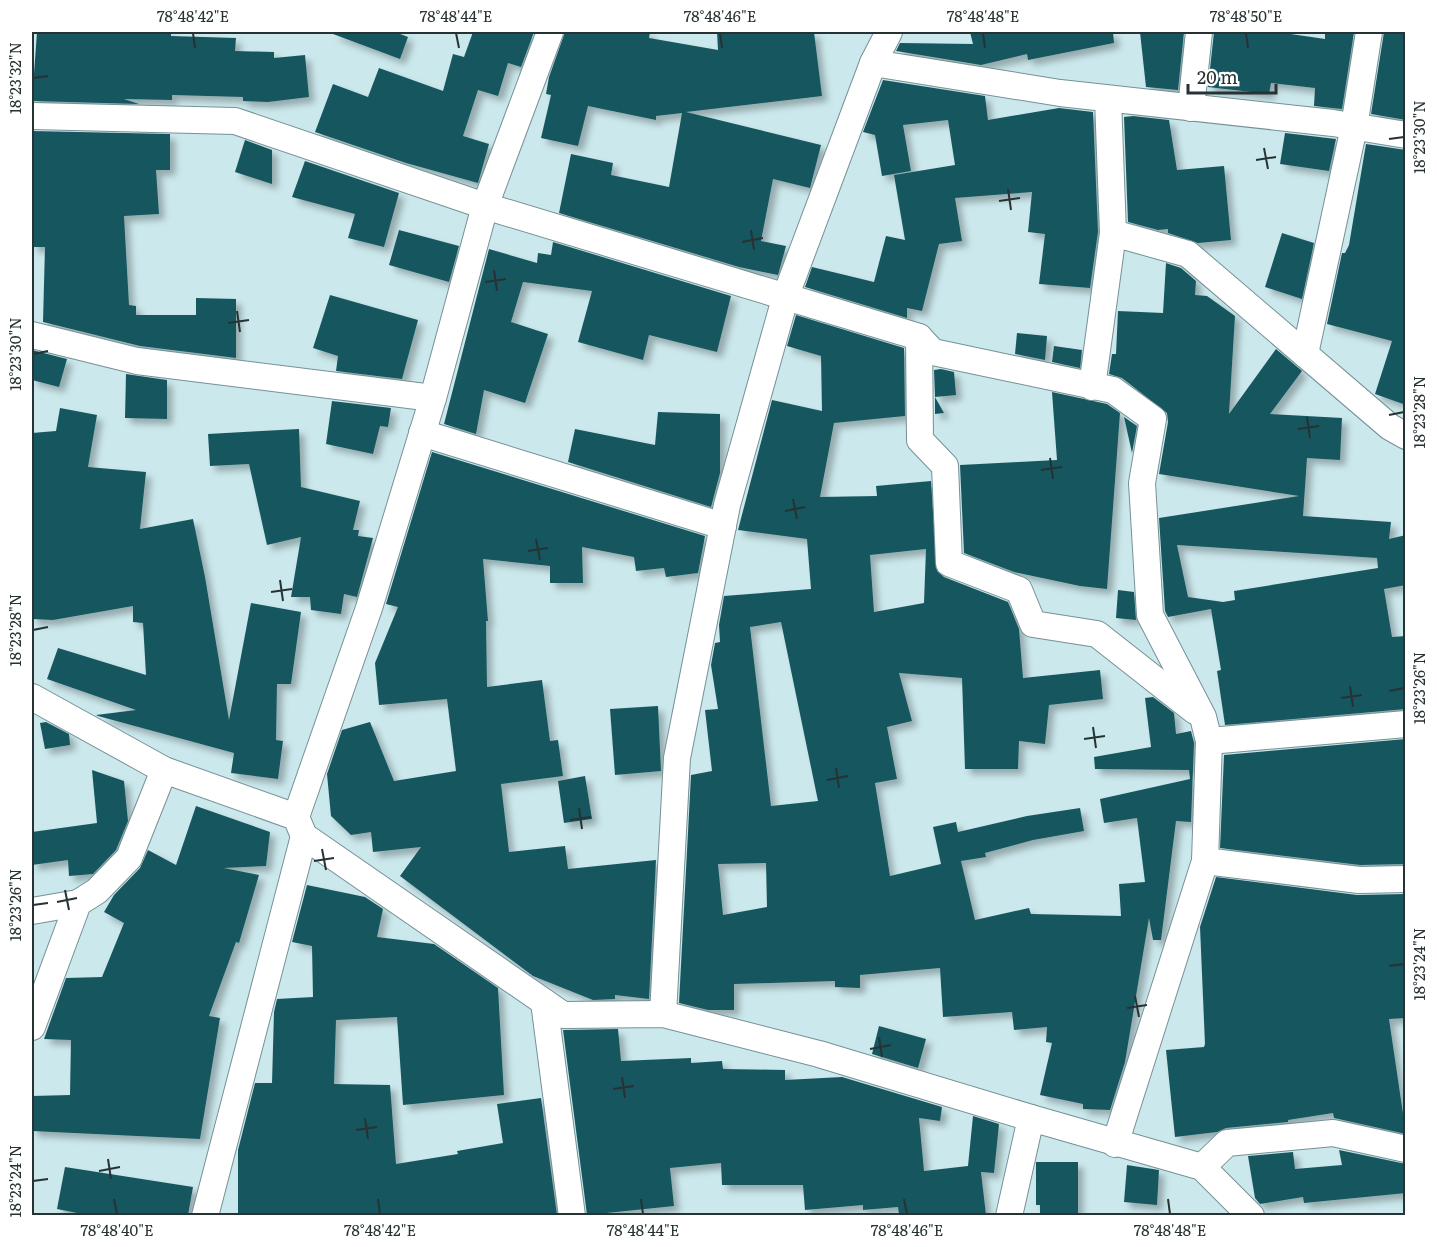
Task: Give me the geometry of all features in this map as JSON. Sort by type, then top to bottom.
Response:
[{"type":"street","points":[[205,1215],[300,827],[433,398],[485,206],[550,32]]},
{"type":"street","points":[[663,1014],[677,758],[723,526],[786,295],[873,63],[889,32]]},
{"type":"street","points":[[1191,108],[1199,32]]},
{"type":"street","points":[[1305,354],[1354,127],[1369,32]]},
{"type":"street","points":[[873,63],[1108,99],[1406,135]]},
{"type":"street","points":[[1092,387],[1113,233],[1108,99]]},
{"type":"street","points":[[32,116],[236,121],[485,206],[786,295],[919,338],[933,352],[1113,390],[1153,419],[1142,483],[1150,615],[1206,729],[1205,861],[1116,1144]]},
{"type":"street","points":[[1113,233],[1188,254],[1390,427],[1406,436]]},
{"type":"street","points":[[32,335],[137,362],[433,398]]},
{"type":"street","points":[[919,338],[920,440],[945,466],[949,563],[1019,590],[1033,624],[1097,634],[1206,729],[1406,724]]},
{"type":"street","points":[[422,433],[723,526]]},
{"type":"street","points":[[32,697],[164,772],[300,827],[562,1015],[663,1014],[819,1054],[1116,1144],[1202,1167],[1251,1215]]},
{"type":"street","points":[[32,911],[78,903],[98,891],[129,858],[164,772]]},
{"type":"street","points":[[1205,861],[1359,880],[1406,879]]},
{"type":"street","points":[[35,1015],[78,903]]},
{"type":"street","points":[[544,1002],[572,1215]]},
{"type":"street","points":[[1009,1215],[1031,1118]]},
{"type":"street","points":[[1202,1167],[1227,1143],[1333,1133],[1406,1149]]},
{"type":"building","points":[[37,32],[171,32],[171,36],[236,38],[235,51],[274,52],[274,58],[305,55],[309,97],[268,102],[243,101],[243,97],[172,95],[172,100],[124,99],[139,104],[32,101]]},
{"type":"building","points":[[334,32],[395,32],[408,37],[400,59],[333,34]]},
{"type":"building","points":[[473,32],[534,32],[521,67],[508,63],[498,96],[478,90],[463,136],[489,144],[478,183],[406,163],[315,132],[333,84],[368,97],[379,68],[443,91],[453,54],[464,57]]},
{"type":"building","points":[[565,32],[650,32],[649,38],[718,50],[717,32],[814,32],[822,96],[686,112],[821,145],[810,188],[773,179],[761,241],[786,246],[778,275],[739,267],[559,213],[571,154],[613,163],[611,175],[669,187],[682,113],[656,116],[656,120],[588,106],[578,146],[541,138],[551,95],[546,94],[549,77]]},
{"type":"building","points":[[970,32],[1113,32],[1114,43],[1028,60],[1027,54],[981,65],[896,51],[900,43],[973,44]]},
{"type":"building","points":[[1140,32],[1184,32],[1178,90],[1146,87]]},
{"type":"building","points":[[1214,32],[1277,32],[1325,39],[1325,32],[1354,32],[1342,109],[1314,106],[1315,88],[1271,83],[1269,94],[1208,87]]},
{"type":"building","points":[[1384,32],[1406,32],[1406,120],[1371,114]]},
{"type":"building","points":[[883,80],[985,96],[988,120],[1059,108],[1093,112],[1098,232],[1090,288],[1039,284],[1045,234],[1028,232],[1032,192],[955,198],[962,241],[939,244],[922,311],[907,308],[907,318],[805,287],[812,267],[874,282],[886,236],[905,240],[894,175],[955,165],[948,120],[903,125],[911,171],[882,176],[875,135],[863,132]]},
{"type":"building","points":[[1124,117],[1169,120],[1177,170],[1224,166],[1231,240],[1198,243],[1168,233],[1168,229],[1158,230],[1128,222]]},
{"type":"building","points":[[32,131],[170,134],[170,170],[156,170],[159,214],[124,216],[129,305],[136,306],[136,315],[196,315],[196,298],[236,299],[236,358],[140,346],[43,322],[45,247],[32,247]]},
{"type":"building","points":[[1285,133],[1336,139],[1329,171],[1280,164]]},
{"type":"building","points":[[245,140],[272,150],[272,184],[235,172]]},
{"type":"building","points":[[1366,144],[1406,150],[1406,405],[1375,394],[1392,341],[1327,324],[1342,253],[1345,253],[1349,245]]},
{"type":"building","points":[[305,161],[399,193],[384,247],[348,238],[355,214],[292,197]]},
{"type":"building","points":[[399,230],[459,246],[449,282],[389,265]]},
{"type":"building","points":[[1282,233],[1314,243],[1302,299],[1265,287]]},
{"type":"building","points":[[553,242],[731,296],[717,352],[649,335],[643,360],[578,342],[592,291],[523,282],[511,322],[548,334],[525,403],[484,390],[476,434],[444,424],[489,249],[537,263],[538,253],[551,255]]},
{"type":"building","points":[[1166,263],[1181,268],[1196,281],[1195,295],[1207,296],[1235,316],[1229,414],[1276,349],[1302,371],[1270,414],[1342,418],[1340,460],[1307,458],[1303,516],[1391,522],[1389,539],[1406,535],[1406,585],[1384,589],[1392,637],[1406,636],[1406,709],[1225,725],[1217,671],[1221,670],[1211,609],[1168,617],[1165,611],[1159,518],[1299,496],[1159,474],[1168,422],[1167,413],[1122,378],[1109,374],[1112,354],[1116,354],[1118,311],[1163,313]],"holes":[[[1177,545],[1377,558],[1378,568],[1234,591],[1235,600],[1223,602],[1188,597]]]},
{"type":"building","points":[[330,295],[418,320],[402,379],[336,371],[338,356],[313,348]]},
{"type":"building","points":[[796,315],[904,348],[905,416],[834,423],[820,497],[877,496],[876,486],[931,481],[937,571],[944,577],[1008,602],[1019,629],[1023,678],[1100,670],[1103,699],[1049,705],[1045,744],[1019,741],[1018,769],[965,769],[962,678],[899,673],[912,721],[887,727],[897,779],[875,783],[890,876],[941,864],[933,827],[956,822],[958,832],[1027,816],[1080,808],[1084,831],[1033,840],[985,853],[986,857],[961,861],[975,920],[1029,908],[1031,914],[1121,916],[1119,884],[1145,882],[1137,818],[1104,823],[1100,799],[1190,779],[1189,770],[1095,769],[1094,757],[1151,747],[1145,698],[1153,697],[1174,713],[1176,734],[1191,731],[1194,743],[1191,822],[1176,821],[1161,940],[1153,940],[1149,918],[1125,1062],[1110,1110],[1083,1109],[1083,1104],[1040,1095],[1052,1043],[1046,1042],[1047,1027],[1014,1030],[1012,1012],[943,1017],[940,968],[860,975],[860,988],[835,987],[835,981],[734,984],[734,1010],[708,1010],[679,1003],[691,775],[712,771],[705,710],[718,709],[711,665],[715,643],[720,642],[719,625],[724,596],[811,589],[807,539],[738,530],[772,400],[822,411],[821,356],[787,346]],"holes":[[[926,549],[924,603],[874,612],[870,555]],[[781,622],[818,801],[771,806],[750,627]],[[766,863],[767,907],[723,915],[718,864]]]},
{"type":"building","points":[[1017,333],[1047,336],[1045,360],[1015,354]]},
{"type":"building","points":[[1054,346],[1082,350],[1080,368],[1052,362]]},
{"type":"building","points":[[32,350],[67,359],[59,387],[32,380]]},
{"type":"building","points":[[934,370],[954,372],[956,395],[935,397]]},
{"type":"building","points":[[126,374],[167,380],[167,419],[125,418]]},
{"type":"building","points":[[1052,392],[1107,404],[1120,413],[1107,589],[1080,586],[1014,572],[964,553],[960,465],[1057,460]]},
{"type":"building","points":[[935,397],[944,413],[935,414]]},
{"type":"building","points":[[332,401],[391,408],[388,427],[380,426],[373,454],[326,444]]},
{"type":"building","points":[[60,408],[97,415],[88,467],[146,472],[140,529],[193,519],[229,720],[251,603],[301,612],[291,684],[277,684],[276,740],[283,741],[278,779],[231,773],[234,753],[98,716],[96,715],[136,710],[47,679],[58,648],[146,675],[143,623],[133,622],[133,606],[53,620],[32,619],[32,433],[56,431]]},
{"type":"building","points":[[658,412],[720,414],[720,473],[711,507],[568,462],[575,429],[655,445]]},
{"type":"building","points":[[1124,417],[1137,426],[1132,453]]},
{"type":"building","points":[[299,429],[301,487],[360,501],[353,530],[359,530],[358,536],[373,538],[357,597],[344,594],[341,614],[311,610],[310,597],[291,597],[301,537],[267,545],[249,464],[210,466],[208,434]]},
{"type":"building","points":[[432,452],[705,536],[698,573],[666,577],[664,568],[636,571],[634,557],[582,547],[583,583],[550,583],[550,566],[483,559],[488,621],[486,621],[487,687],[542,680],[550,741],[558,740],[563,776],[501,784],[509,852],[565,846],[568,869],[656,860],[649,999],[615,995],[615,999],[593,1000],[533,976],[400,876],[421,847],[373,852],[371,832],[351,835],[331,816],[327,774],[342,730],[370,722],[394,781],[456,771],[447,699],[379,705],[375,663],[398,607],[386,604]]},
{"type":"building","points":[[1118,590],[1134,592],[1136,620],[1116,618]]},
{"type":"building","points":[[658,706],[661,771],[615,775],[610,709]]},
{"type":"building","points":[[46,722],[69,734],[70,745],[45,749],[40,723]]},
{"type":"building","points":[[1406,739],[1406,864],[1360,865],[1220,848],[1224,755]]},
{"type":"building","points":[[92,770],[124,781],[128,821],[116,850],[93,874],[69,876],[68,860],[32,865],[32,832],[97,823]]},
{"type":"building","points":[[585,776],[592,819],[564,823],[558,781]]},
{"type":"building","points":[[196,806],[270,832],[266,866],[224,868],[259,875],[239,943],[236,942],[209,1016],[220,1018],[200,1139],[32,1131],[32,1096],[70,1095],[71,1040],[44,1039],[66,978],[102,977],[124,923],[104,912],[114,895],[140,868],[148,850],[176,865]]},
{"type":"building","points":[[1216,877],[1357,895],[1406,894],[1406,1018],[1389,1019],[1406,1134],[1334,1118],[1333,1113],[1288,1120],[1288,1122],[1226,1128],[1217,1132],[1175,1137],[1166,1050],[1204,1047],[1205,1044],[1200,927]]},
{"type":"building","points":[[307,885],[365,897],[383,909],[377,937],[434,944],[498,988],[504,1095],[403,1105],[397,1017],[336,1020],[334,1084],[390,1085],[396,1164],[458,1154],[457,1151],[503,1143],[497,1104],[541,1098],[557,1215],[238,1215],[238,1150],[255,1083],[272,1083],[274,1012],[277,999],[313,997],[312,946],[292,942]]},
{"type":"building","points":[[879,1026],[926,1039],[918,1068],[872,1054]]},
{"type":"building","points":[[618,1029],[621,1061],[691,1058],[691,1063],[722,1061],[723,1069],[785,1070],[785,1080],[842,1077],[942,1107],[940,1121],[919,1118],[924,1171],[968,1166],[973,1116],[999,1124],[994,1173],[981,1172],[986,1215],[899,1215],[898,1207],[863,1210],[863,1205],[805,1210],[803,1185],[722,1185],[721,1163],[670,1168],[674,1206],[587,1215],[563,1030]]},
{"type":"building","points":[[1339,1150],[1406,1164],[1406,1193],[1304,1203],[1303,1197],[1260,1204],[1255,1198],[1248,1156],[1293,1152],[1295,1169],[1342,1165]]},
{"type":"building","points":[[1036,1162],[1078,1162],[1078,1215],[1040,1215],[1040,1205],[1036,1205]]},
{"type":"building","points":[[1127,1165],[1159,1170],[1157,1205],[1124,1202]]},
{"type":"building","points":[[65,1167],[193,1187],[188,1215],[77,1215],[77,1213],[57,1209]]}]
